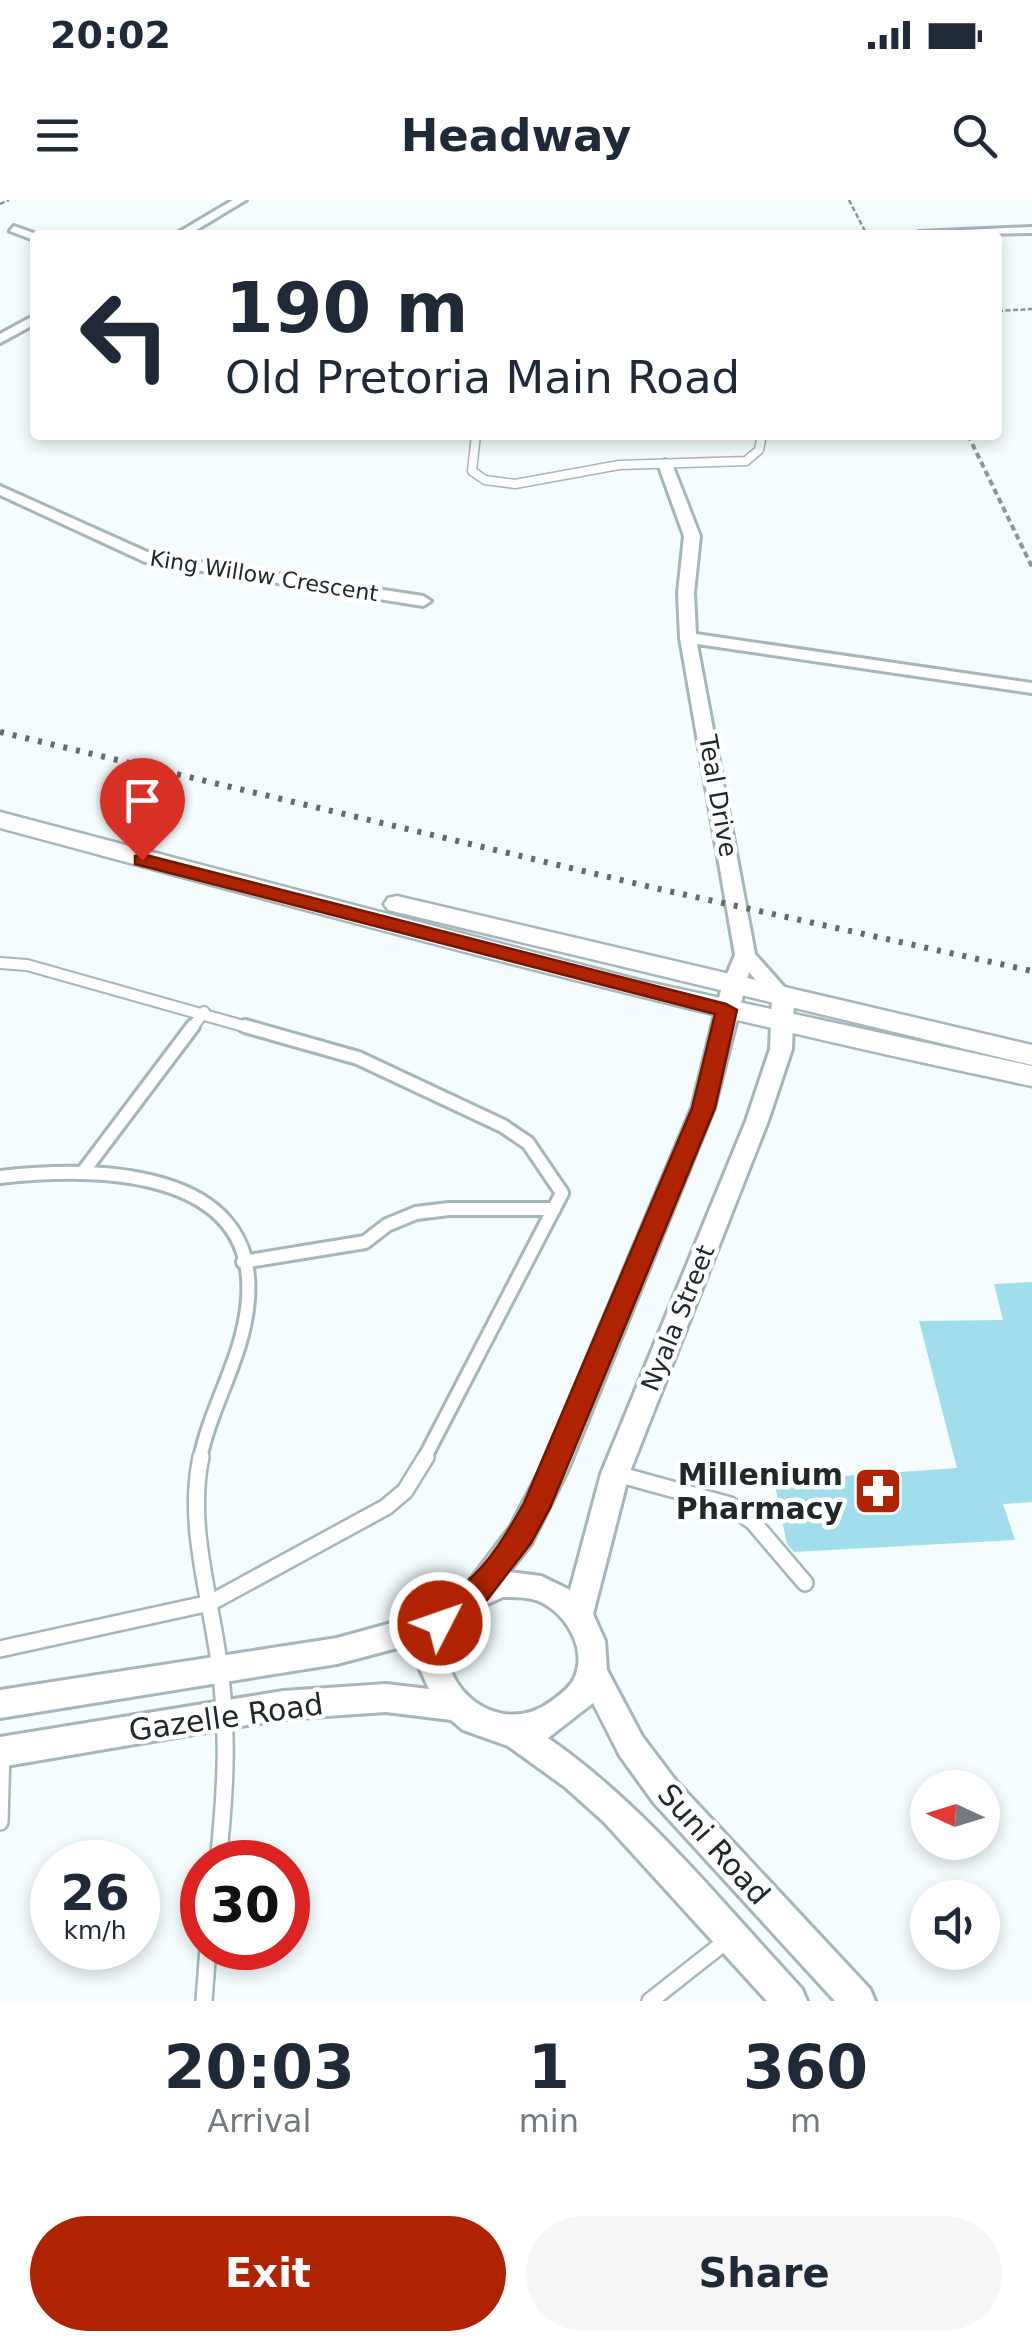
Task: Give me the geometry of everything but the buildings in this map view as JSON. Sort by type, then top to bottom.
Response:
[{"type":"main road","points":[[2,820],[177,870],[783,1010],[1032,1076]]},
{"type":"main road","points":[[783,1010],[881,1017],[1032,1055]]},
{"type":"street","points":[[189,230],[242,200]]},
{"type":"street","points":[[14,230],[30,235]]},
{"type":"street","points":[[1002,231],[1032,230]]},
{"type":"street","points":[[0,339],[30,322]]},
{"type":"street","name":"Teal Drive","points":[[665,464],[692,536],[686,594],[688,638],[745,955]]},
{"type":"street","name":"King Willow Crescent","points":[[0,490],[150,560],[422,601]]},
{"type":"street","points":[[688,638],[1032,688]]},
{"type":"street","points":[[477,1591],[521,1535],[554,1469],[703,1108],[730,998],[745,955]]},
{"type":"street","points":[[745,955],[783,1010]]},
{"type":"street","name":"Nyala Street","points":[[578,1615],[615,1474],[757,1122],[781,1049],[783,1010]]},
{"type":"street","points":[[501,1584],[526,1585],[550,1592],[578,1615],[593,1648],[592,1672],[582,1694],[566,1713],[540,1726],[512,1731],[484,1726],[453,1706],[441,1693],[432,1669],[432,1645],[440,1623],[456,1604],[477,1591],[501,1584]]},
{"type":"street","name":"Gazelle Road","points":[[0,1704],[337,1651],[440,1623]]},
{"type":"street","name":"Suni Road","points":[[592,1672],[632,1746],[665,1792],[858,2001]]},
{"type":"street","name":"Gazelle Road","points":[[1,1752],[283,1704],[386,1698],[453,1706]]},
{"type":"street","name":"Suni Road","points":[[512,1731],[576,1776],[615,1812],[733,1935],[790,2001]]},
{"type":"lane","points":[[475,440],[472,471],[484,480],[502,484],[606,466],[746,461],[759,450],[761,440]]},
{"type":"lane","points":[[0,963],[27,965],[358,1058],[503,1126],[528,1143],[562,1192],[405,1491],[386,1508],[210,1603],[0,1649]]},
{"type":"lane","points":[[83,1172],[204,1012]]},
{"type":"lane","points":[[0,1177],[122,1173],[200,1198],[226,1220],[244,1262],[250,1299],[238,1355],[200,1462],[203,1574],[225,1714],[226,1802],[221,1840]]},
{"type":"lane","points":[[244,1262],[365,1242],[388,1225],[416,1213],[554,1208]]},
{"type":"lane","points":[[615,1474],[730,1505],[753,1522],[805,1583]]},
{"type":"lane","points":[[0,1822],[1,1752]]},
{"type":"lane","points":[[650,2001],[733,1935]]},
{"type":"lane","points":[[204,2001],[206,1970]]},
{"type":"path","points":[[0,204],[9,200]]},
{"type":"path","points":[[849,200],[865,230]]},
{"type":"path","points":[[1002,311],[1032,309]]},
{"type":"path","points":[[970,440],[1032,568]]},
{"type":"railway","points":[[0,732],[659,889],[1032,971]]},
{"type":"place","name":"Millenium Pharmacy","points":[[878,1491]]},
{"type":"route","points":[[142,860],[726,1010],[703,1108],[536,1508],[521,1535],[477,1591],[456,1604],[440,1623]]}]
